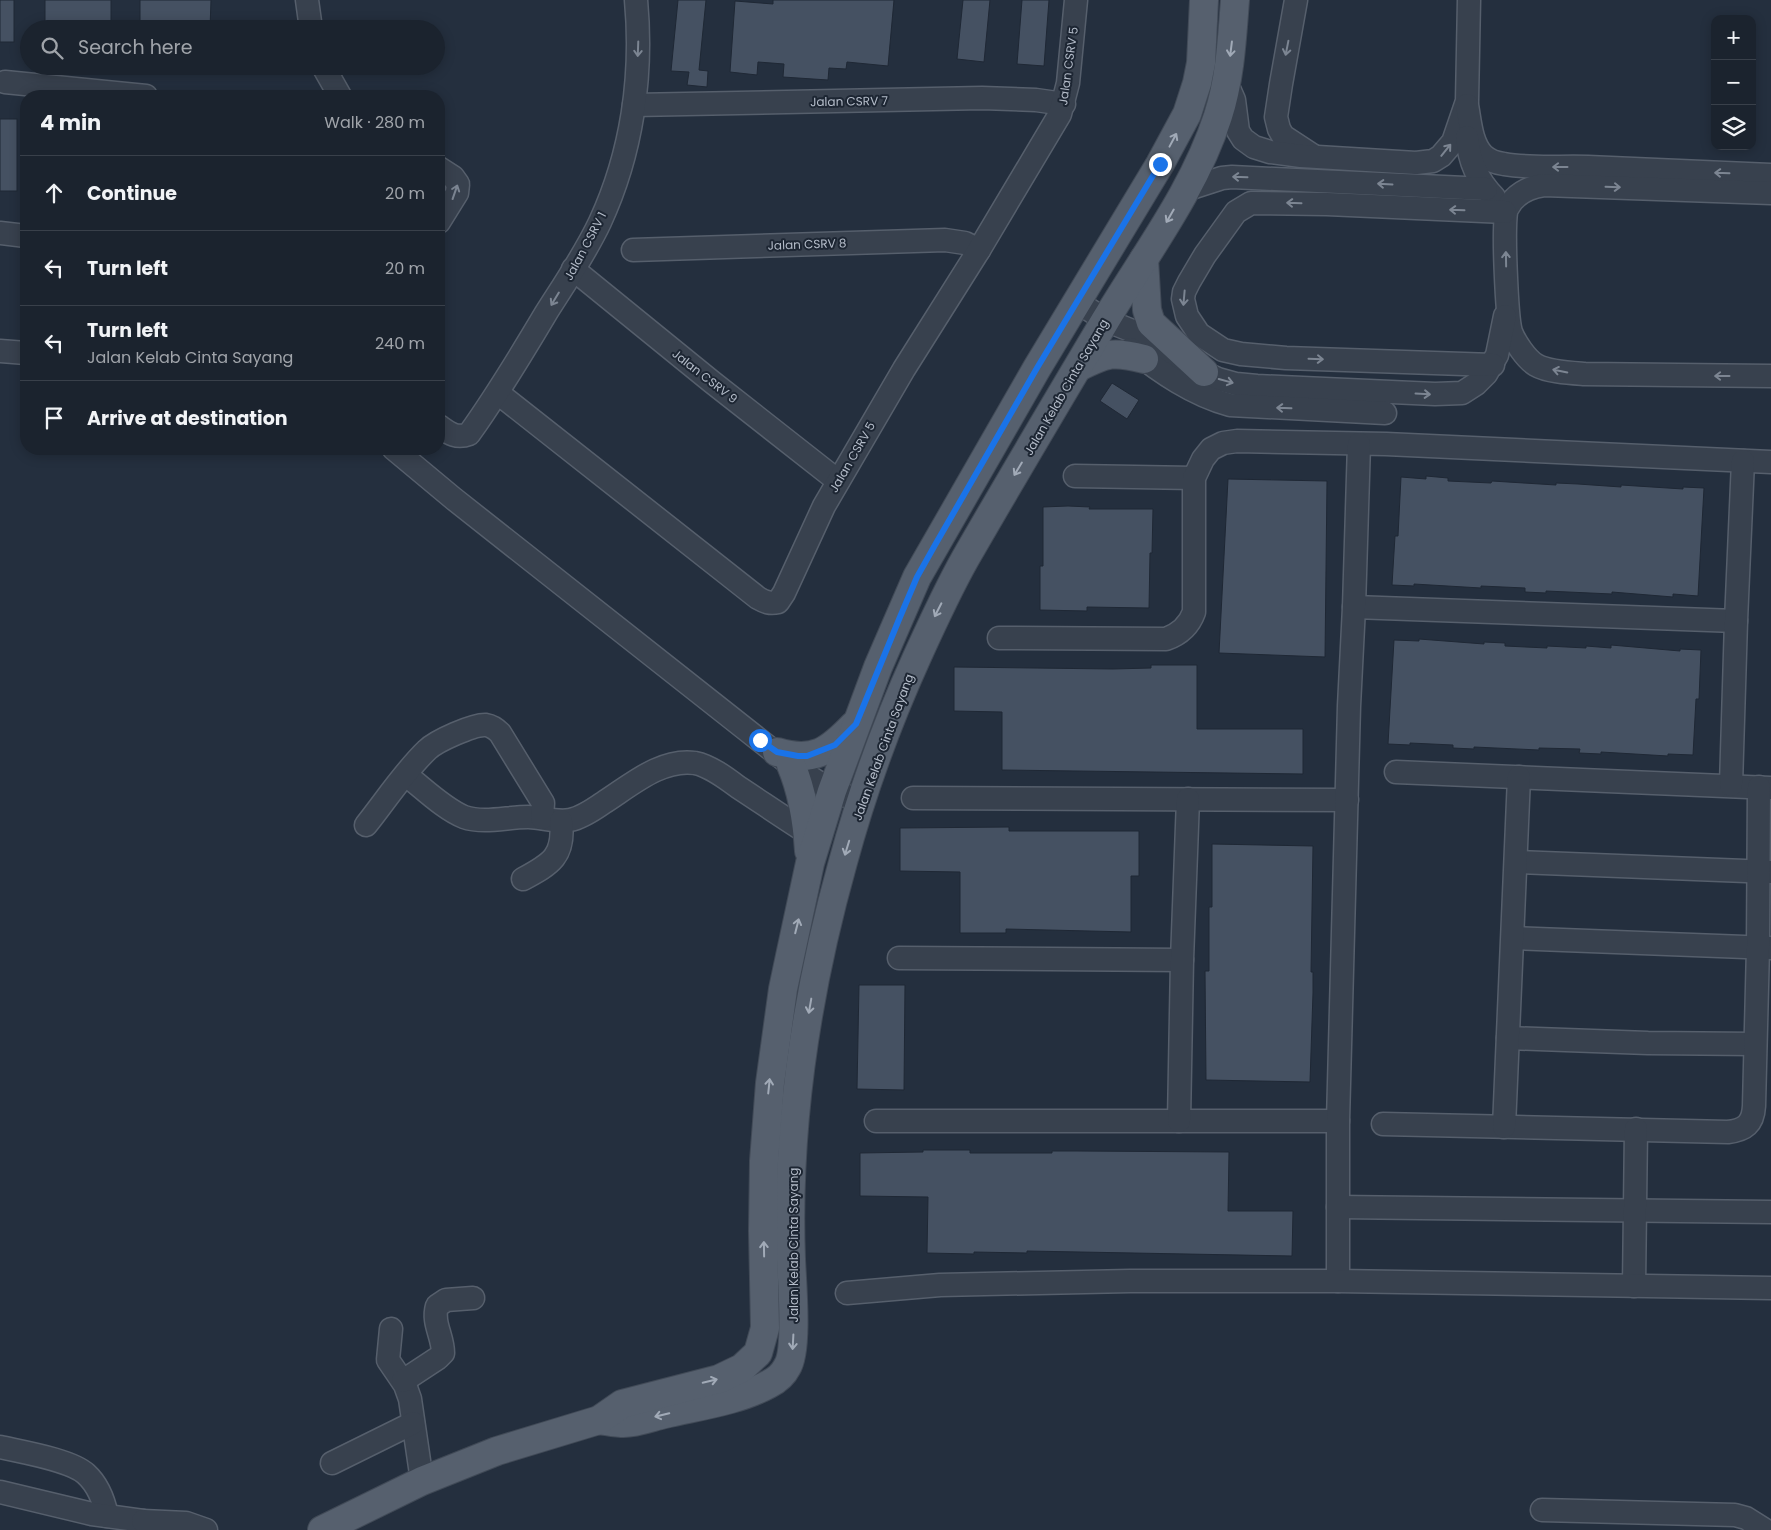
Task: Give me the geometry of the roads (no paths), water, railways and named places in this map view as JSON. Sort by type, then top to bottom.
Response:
[{"type":"main road","name":"Jalan Kelab Cinta Sayang","points":[[322,1530],[422,1481],[497,1452],[599,1420],[622,1404],[719,1379],[742,1368],[758,1354],[765,1328],[764,1161],[770,1082],[783,990],[810,863],[832,791],[878,667],[917,577],[1076,302],[1160,164],[1187,114],[1201,63],[1204,0]]},
{"type":"main road","name":"Jalan Kelab Cinta Sayang","points":[[599,1420],[627,1424],[745,1394],[774,1382],[785,1371],[792,1358],[794,1337],[790,1213],[792,1164],[800,1079],[814,984],[828,917],[861,801],[889,723],[936,614],[963,563],[1105,320],[1185,190],[1208,144],[1219,114],[1226,84],[1235,0]]},
{"type":"main road","points":[[1144,259],[1147,310],[1152,323],[1204,372]]},
{"type":"main road","points":[[1079,367],[1111,353],[1123,354],[1144,360]]},
{"type":"main road","points":[[810,863],[808,833],[800,788],[784,758],[816,753],[835,745],[856,724]]},
{"type":"street","points":[[307,0],[309,20]]},
{"type":"street","name":"Jalan CSRV 1","points":[[445,430],[454,436],[461,437],[469,434],[498,393],[600,221],[630,133],[637,79],[636,0]]},
{"type":"street","name":"Jalan CSRV 5","points":[[498,393],[766,602],[772,604],[778,602],[782,598],[814,525],[838,481],[904,368],[1053,128],[1064,104],[1068,83],[1076,0]]},
{"type":"street","points":[[1296,0],[1276,117],[1283,136],[1317,157]]},
{"type":"street","points":[[1469,0],[1466,127],[1468,152],[1472,166],[1486,189],[1505,212]]},
{"type":"street","points":[[1468,28],[1481,0]]},
{"type":"street","points":[[328,75],[337,90]]},
{"type":"street","points":[[5,82],[86,90]]},
{"type":"street","points":[[1226,84],[1234,100],[1238,131],[1243,139],[1254,147],[1270,152],[1317,157],[1416,163],[1433,161],[1441,156],[1453,142],[1467,101]]},
{"type":"street","name":"Jalan CSRV 7","points":[[634,106],[982,98],[1036,100],[1064,104]]},
{"type":"street","points":[[1467,101],[1470,126],[1478,148],[1483,155],[1501,164],[1533,167],[1771,175]]},
{"type":"street","points":[[445,172],[453,177],[458,184],[457,193],[445,212]]},
{"type":"street","points":[[1185,190],[1222,178],[1232,177],[1486,189]]},
{"type":"street","points":[[1771,192],[1544,185],[1534,186],[1524,191],[1516,197],[1505,212],[1507,307],[1511,331],[1520,348],[1536,365],[1553,370],[1585,374],[1771,376]]},
{"type":"street","points":[[1493,365],[1286,358],[1240,354],[1223,350],[1199,334],[1187,316],[1183,299],[1188,282],[1236,212],[1258,202],[1505,212]]},
{"type":"street","points":[[0,233],[20,235]]},
{"type":"street","name":"Jalan CSRV 8","points":[[632,250],[945,240],[965,242],[979,250]]},
{"type":"street","name":"Jalan CSRV 9","points":[[573,269],[838,481]]},
{"type":"street","points":[[1076,302],[1105,320],[1134,332],[1162,351],[1218,379],[1236,384],[1385,403]]},
{"type":"street","points":[[1105,320],[1125,344],[1144,360],[1200,394],[1230,405],[1346,410],[1436,394],[1462,393],[1476,384],[1493,365],[1500,346],[1507,307]]},
{"type":"street","points":[[0,351],[20,353]]},
{"type":"street","points":[[1385,403],[1386,444]]},
{"type":"street","points":[[1338,1281],[1338,1121],[1349,706],[1354,606],[1354,444],[1346,410]]},
{"type":"street","points":[[999,638],[1166,639],[1187,626],[1194,612],[1194,478],[1203,459],[1211,449],[1223,443],[1386,444],[1771,462]]},
{"type":"street","points":[[401,455],[760,740],[832,791],[861,801]]},
{"type":"street","points":[[1731,785],[1743,461]]},
{"type":"street","points":[[1075,476],[1194,478]]},
{"type":"street","points":[[1354,606],[1736,620]]},
{"type":"street","points":[[366,825],[432,746],[479,726],[492,726],[500,732],[562,838],[557,854],[550,864],[523,879]]},
{"type":"street","points":[[406,775],[456,813],[466,818],[480,820],[527,817],[552,819],[578,817],[603,804],[633,782],[653,772],[673,764],[690,763],[706,767],[727,779],[808,833]]},
{"type":"street","points":[[1383,1124],[1739,1131],[1746,1127],[1753,1115],[1755,1044],[1765,948],[1765,787],[1396,772]]},
{"type":"street","points":[[1504,1127],[1519,777]]},
{"type":"street","points":[[913,798],[1347,800]]},
{"type":"street","points":[[1180,1121],[1182,960],[1188,799]]},
{"type":"street","points":[[1516,862],[1765,872]]},
{"type":"street","points":[[1513,938],[1765,948]]},
{"type":"street","points":[[899,958],[1182,960]]},
{"type":"street","points":[[1508,1038],[1648,1043],[1755,1044]]},
{"type":"street","points":[[876,1121],[1338,1121]]},
{"type":"street","points":[[1634,1286],[1636,1129]]},
{"type":"street","points":[[1338,1207],[1771,1212]]},
{"type":"street","points":[[847,1293],[940,1285],[1112,1281],[1338,1281],[1771,1288]]},
{"type":"street","points":[[403,1382],[443,1353],[435,1321],[437,1306],[446,1300],[473,1298]]},
{"type":"street","points":[[392,1329],[388,1360],[403,1382],[410,1399],[422,1481]]},
{"type":"street","points":[[332,1463],[413,1424]]},
{"type":"street","points":[[0,1447],[60,1462],[82,1470],[92,1480],[97,1489],[105,1506],[107,1516]]},
{"type":"street","points":[[0,1492],[143,1525],[186,1523],[206,1530]]},
{"type":"street","points":[[1542,1510],[1735,1515],[1746,1518],[1764,1530]]}]
